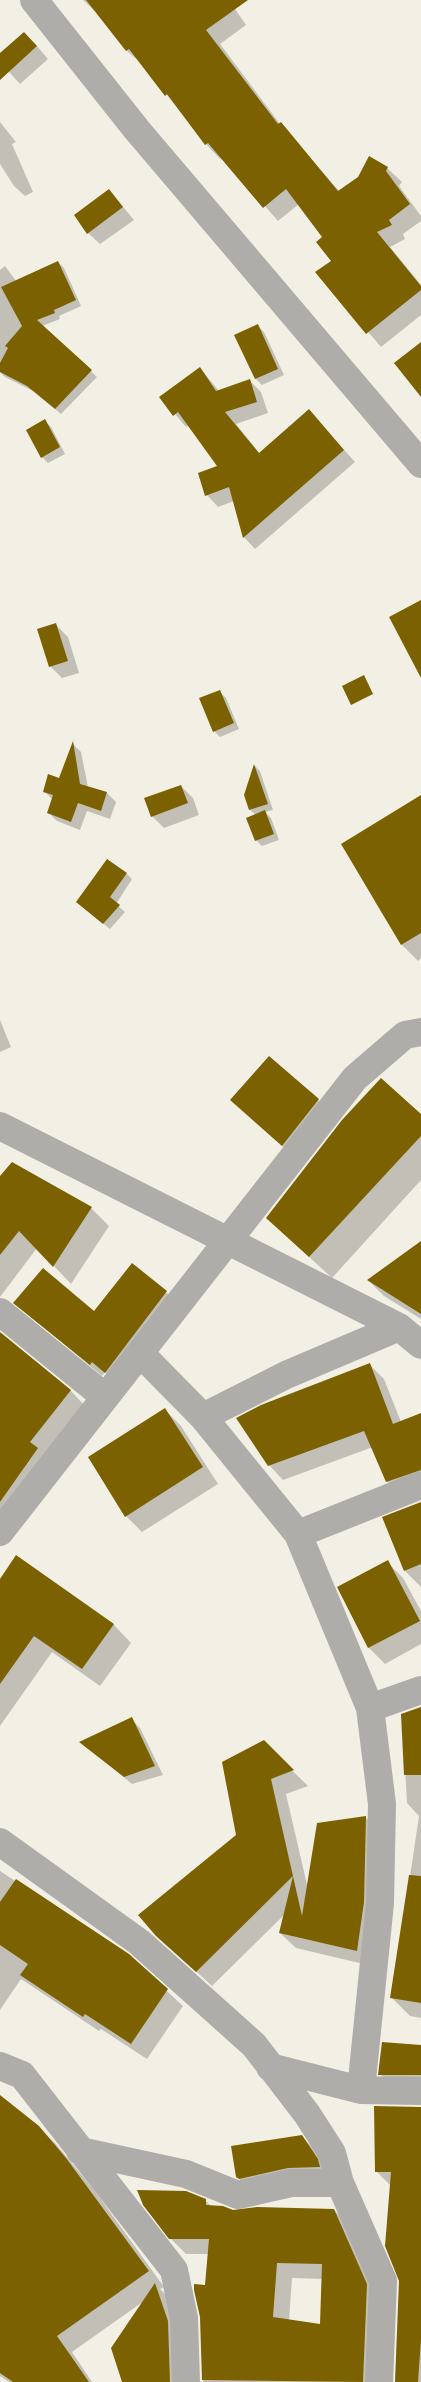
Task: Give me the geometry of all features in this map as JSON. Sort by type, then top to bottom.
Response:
[{"type":"street","points":[[34,0],[137,130],[421,464]]},
{"type":"street","points":[[0,1532],[10,1500],[105,1397],[355,1078],[405,1035],[421,1032]]},
{"type":"street","points":[[1,1130],[398,1327],[421,1345]]},
{"type":"street","points":[[0,1312],[105,1397]]},
{"type":"street","points":[[203,1417],[286,1375],[398,1327]]},
{"type":"street","points":[[140,1354],[203,1417],[298,1534],[370,1708],[382,1804],[380,1903],[360,2090]]},
{"type":"street","points":[[298,1534],[421,1485]]},
{"type":"street","points":[[370,1708],[421,1690]]},
{"type":"street","points":[[0,1842],[139,1942],[254,2045],[307,2114],[332,2153],[340,2183],[383,2281],[379,2382]]},
{"type":"street","points":[[0,2066],[22,2075],[174,2270],[184,2318],[186,2382]]},
{"type":"street","points":[[270,2067],[360,2090],[421,2091]]},
{"type":"street","points":[[80,2151],[186,2174],[238,2195],[291,2183],[340,2183]]},
{"type":"building","points":[[86,0],[248,0],[206,30],[278,124],[281,122],[338,191],[358,177],[369,156],[388,167],[386,171],[410,204],[389,220],[392,225],[377,232],[421,286],[421,290],[366,334],[315,272],[331,261],[316,242],[322,237],[286,189],[263,208],[208,143],[205,145],[167,94],[165,96],[129,49],[126,51]]},
{"type":"building","points":[[24,32],[37,46],[0,80],[0,53]]},
{"type":"building","points":[[109,189],[123,207],[87,234],[74,215]]},
{"type":"building","points":[[58,261],[76,300],[54,310],[55,313],[37,320],[92,370],[55,409],[27,386],[0,372],[0,363],[8,348],[5,346],[22,326],[1,287]]},
{"type":"building","points":[[258,324],[278,369],[255,379],[234,335]]},
{"type":"building","points":[[421,342],[421,397],[394,363]]},
{"type":"building","points":[[200,367],[216,391],[250,379],[257,402],[225,412],[259,453],[309,409],[344,450],[243,538],[229,487],[205,496],[198,473],[217,466],[178,412],[173,416],[159,397]]},
{"type":"building","points":[[45,419],[60,447],[41,458],[26,430]]},
{"type":"building","points":[[421,600],[421,678],[389,617]]},
{"type":"building","points":[[56,623],[68,661],[49,667],[37,629]]},
{"type":"building","points":[[364,675],[373,694],[351,705],[342,686]]},
{"type":"building","points":[[220,690],[234,723],[213,732],[199,698]]},
{"type":"building","points":[[73,741],[80,784],[107,792],[101,811],[78,803],[71,822],[47,813],[53,795],[43,792],[48,774],[59,778]]},
{"type":"building","points":[[254,764],[268,804],[249,810],[244,795]]},
{"type":"building","points":[[181,785],[188,803],[151,817],[144,798]]},
{"type":"building","points":[[421,795],[421,933],[401,945],[341,844]]},
{"type":"building","points":[[265,810],[274,834],[255,841],[246,818]]},
{"type":"building","points":[[107,859],[127,873],[110,897],[120,905],[103,924],[76,902]]},
{"type":"building","points":[[269,1056],[319,1099],[282,1146],[230,1100]]},
{"type":"building","points":[[381,1078],[421,1114],[421,1136],[309,1257],[266,1218],[342,1120]]},
{"type":"building","points":[[12,1162],[92,1207],[53,1267],[19,1231],[0,1255],[0,1176]]},
{"type":"building","points":[[421,1241],[421,1314],[367,1280]]},
{"type":"building","points":[[132,1263],[167,1291],[105,1373],[92,1362],[90,1365],[13,1303],[43,1268],[94,1311]]},
{"type":"building","points":[[0,1332],[71,1390],[30,1442],[38,1448],[0,1502]]},
{"type":"building","points":[[370,1363],[393,1424],[421,1413],[421,1470],[386,1482],[364,1431],[268,1466],[236,1418],[261,1405]]},
{"type":"building","points":[[165,1408],[203,1467],[125,1517],[88,1457]]},
{"type":"building","points":[[421,1502],[421,1564],[404,1571],[382,1517]]},
{"type":"building","points":[[16,1555],[114,1624],[82,1669],[34,1636],[0,1684],[0,1579]]},
{"type":"building","points":[[388,1560],[420,1621],[368,1648],[337,1587]]},
{"type":"building","points":[[421,1707],[421,1775],[404,1775],[401,1714]]},
{"type":"building","points":[[132,1717],[155,1766],[124,1777],[79,1742]]},
{"type":"building","points":[[264,1740],[294,1770],[271,1779],[293,1876],[196,1972],[156,1936],[138,1915],[236,1835],[222,1762]]},
{"type":"building","points":[[366,1816],[364,1902],[357,1951],[279,1933],[293,1876],[302,1916],[317,1823]]},
{"type":"building","points":[[409,1875],[421,1876],[421,2003],[390,1998]]},
{"type":"building","points":[[16,1879],[129,1954],[168,1989],[131,2044],[85,2014],[83,2017],[20,1975],[28,1964],[0,1945],[0,1902]]},
{"type":"building","points":[[382,2042],[421,2045],[421,2075],[378,2075]]},
{"type":"building","points":[[0,2095],[39,2126],[66,2158],[149,2271],[57,2336],[89,2382],[13,2382],[0,2373]]},
{"type":"building","points":[[374,2106],[421,2107],[421,2339],[418,2382],[395,2382],[399,2281],[385,2246],[391,2172],[375,2172]]},
{"type":"building","points":[[302,2135],[318,2159],[320,2167],[288,2168],[239,2179],[236,2177],[231,2146]]},
{"type":"building","points":[[137,2190],[186,2191],[206,2199],[206,2205],[223,2206],[233,2210],[257,2207],[334,2209],[367,2284],[363,2382],[202,2380],[200,2317],[194,2284],[205,2285],[209,2239],[169,2239],[143,2205]],"holes":[[[277,2263],[322,2264],[320,2324],[273,2317]]]},
{"type":"building","points":[[155,2283],[168,2321],[170,2382],[122,2382],[111,2348]]}]
